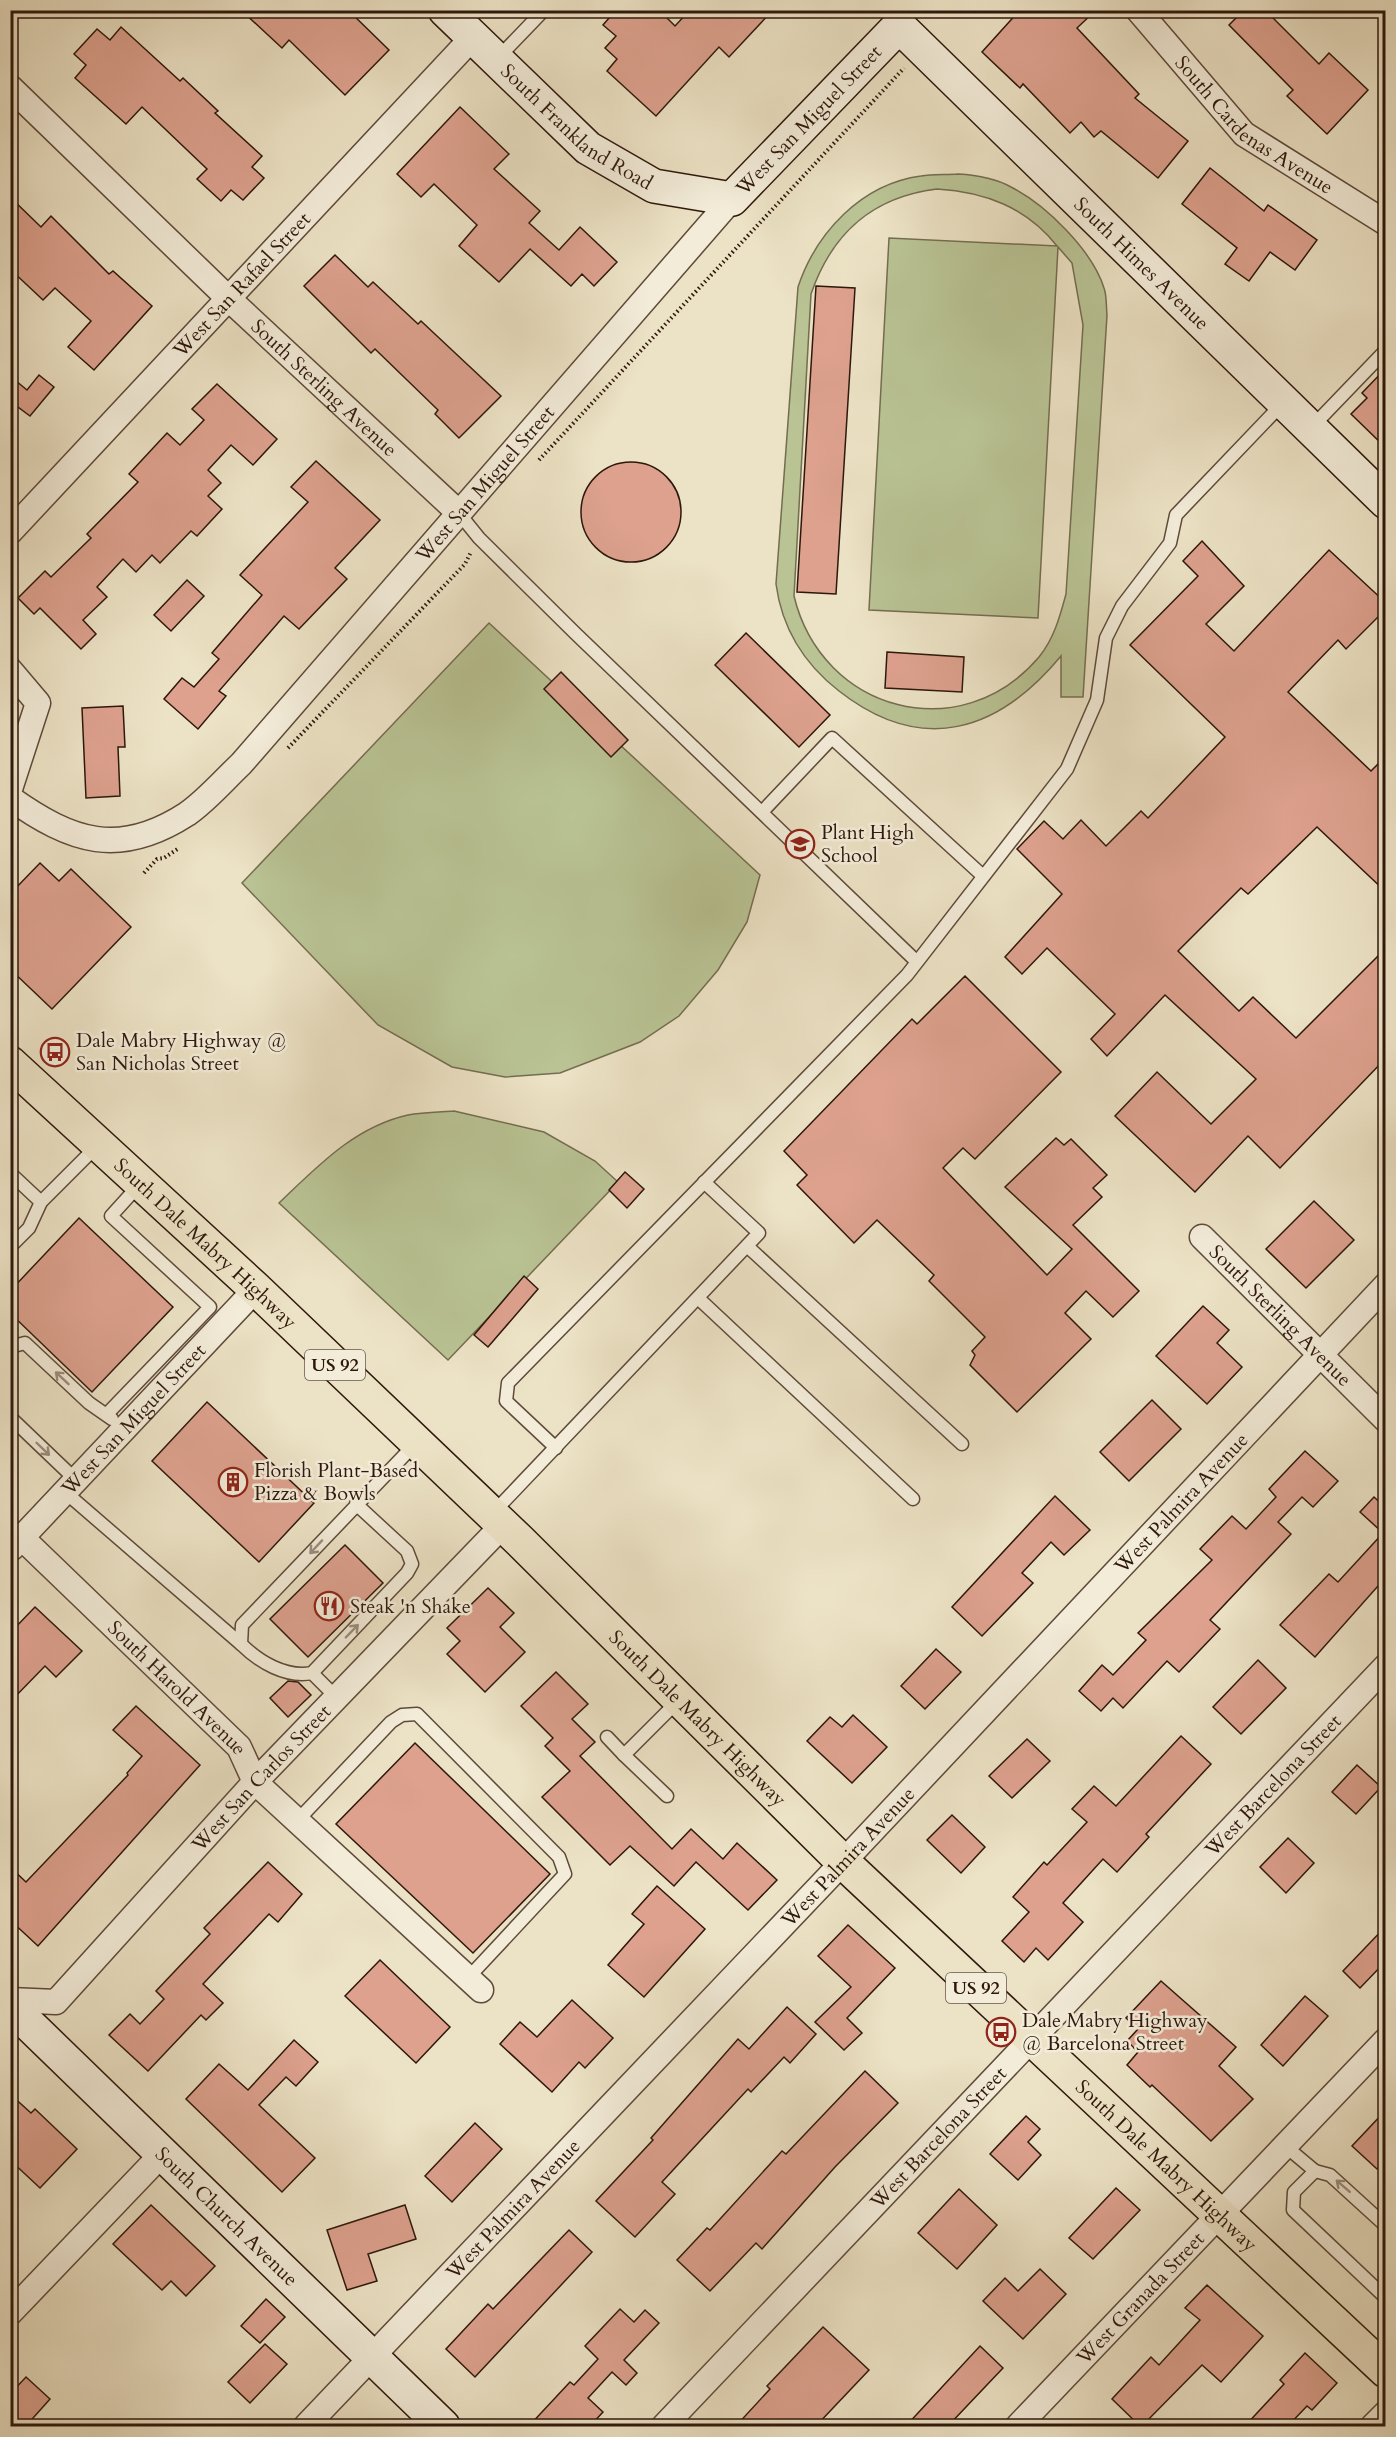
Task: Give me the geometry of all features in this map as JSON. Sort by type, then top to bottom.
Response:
[{"type":"main road","name":"South Dale Mabry Highway","points":[[10,1063],[256,1289],[498,1520],[843,1862],[1218,2216],[1386,2371]]},
{"type":"street","name":"South Frankland Road","points":[[445,10],[588,148],[654,186],[732,199]]},
{"type":"street","name":"South Cardenas Avenue","points":[[1138,10],[1244,134],[1386,223]]},
{"type":"street","name":"West San Miguel Street","points":[[10,798],[44,822],[98,842],[146,836],[188,813],[241,764],[732,199],[907,18]]},
{"type":"street","name":"South Himes Avenue","points":[[907,18],[1310,428],[1381,515]]},
{"type":"street","name":"West San Rafael Street","points":[[10,532],[230,300],[473,37]]},
{"type":"street","name":"South Sterling Avenue","points":[[10,87],[230,300],[458,512]]},
{"type":"street","points":[[10,670],[38,703],[10,789]]},
{"type":"street","name":"South Sterling Avenue","points":[[1202,1237],[1386,1420]]},
{"type":"street","name":"West Palmira Avenue","points":[[306,2427],[843,1862],[1386,1285]]},
{"type":"street","name":"West San Miguel Street","points":[[16,1544],[71,1486],[115,1422],[256,1289]]},
{"type":"street","name":"West San Carlos Street","points":[[10,2000],[56,2002],[255,1782],[337,1698],[498,1520]]},
{"type":"street","name":"South Harold Avenue","points":[[16,1544],[239,1747],[255,1782],[475,1984]]},
{"type":"street","name":"West Barcelona Street","points":[[663,2427],[1386,1666]]},
{"type":"street","name":"South Church Avenue","points":[[10,2006],[443,2427]]},
{"type":"street","name":"West Granada Street","points":[[1018,2427],[1386,2040]]},
{"type":"street","points":[[10,2313],[163,2153]]},
{"type":"street","points":[[1373,2427],[1386,2413]]},
{"type":"lane","points":[[496,60],[544,10]]},
{"type":"lane","points":[[1310,428],[1386,350]]},
{"type":"lane","points":[[556,1448],[506,1401],[508,1383],[899,983],[1067,769],[1097,700],[1106,638],[1122,606],[1170,543],[1176,515],[1284,402]]},
{"type":"lane","points":[[458,512],[479,538],[916,961]]},
{"type":"lane","points":[[762,813],[832,738],[983,876]]},
{"type":"lane","points":[[10,1247],[29,1228],[41,1202],[99,1144]]},
{"type":"lane","points":[[10,1173],[41,1202]]},
{"type":"lane","points":[[498,1520],[556,1448],[759,1233],[704,1182]]},
{"type":"lane","points":[[10,1347],[25,1342],[89,1403],[115,1422],[210,1307],[111,1215],[141,1183]]},
{"type":"lane","points":[[747,1246],[962,1444]]},
{"type":"lane","points":[[698,1298],[912,1499]]},
{"type":"lane","points":[[10,1417],[71,1486],[241,1644],[268,1665],[300,1676],[312,1673],[407,1573],[412,1564],[407,1551],[356,1504]]},
{"type":"lane","points":[[241,1644],[242,1625],[416,1442]]},
{"type":"lane","points":[[312,1673],[337,1698]]},
{"type":"lane","points":[[624,1755],[680,1700]]},
{"type":"lane","points":[[297,1821],[391,1722],[402,1715],[417,1714],[559,1857],[565,1874],[475,1984]]},
{"type":"lane","points":[[607,1737],[667,1796]]},
{"type":"lane","points":[[1284,2145],[1315,2171],[1330,2175],[1386,2226]]},
{"type":"lane","points":[[1315,2171],[1294,2192],[1293,2210],[1386,2298]]},
{"type":"path","points":[[537,462],[910,62]]},
{"type":"path","points":[[1381,515],[1386,536]]},
{"type":"path","points":[[283,753],[465,564],[479,538]]},
{"type":"path","points":[[144,873],[157,858],[164,858],[182,846]]},
{"type":"green space","points":[[965,174],[1005,184],[1039,205],[1079,244],[1098,273],[1105,291],[1107,315],[1083,697],[1061,697],[1061,656],[1037,682],[1011,703],[985,718],[958,726],[929,729],[900,724],[870,711],[826,680],[796,644],[783,616],[776,584],[798,287],[806,267],[829,230],[860,200],[899,181],[926,175]],"holes":[[[937,189],[988,198],[1018,212],[1045,232],[1057,246],[889,238],[869,610],[1038,618],[1058,247],[1072,263],[1083,325],[1066,594],[1056,627],[1039,657],[1007,686],[972,703],[935,709],[898,704],[863,691],[833,667],[809,636],[794,596],[811,294],[830,253],[843,236],[874,210],[914,193]]]},
{"type":"green space","points":[[489,623],[760,875],[747,922],[718,970],[679,1016],[640,1042],[560,1073],[505,1077],[452,1067],[378,1025],[242,883]]},
{"type":"green space","points":[[454,1111],[544,1132],[595,1161],[618,1182],[448,1360],[279,1203],[322,1162],[370,1129],[408,1115]]},
{"type":"building","points":[[241,10],[348,10],[389,50],[345,95],[289,40],[282,48]]},
{"type":"building","points":[[616,10],[659,10],[675,26],[690,10],[773,10],[729,57],[719,47],[656,116],[607,71],[617,59],[605,48],[616,36],[603,25]]},
{"type":"building","points":[[1020,10],[1096,10],[1077,28],[1139,94],[1135,98],[1188,141],[1158,178],[1101,131],[1094,137],[1081,122],[1070,133],[1023,84],[1020,88],[982,52]]},
{"type":"building","points":[[1244,10],[1265,10],[1319,64],[1329,53],[1368,90],[1327,134],[1287,96],[1293,90],[1229,25]]},
{"type":"building","points":[[121,27],[180,81],[183,78],[218,111],[215,113],[262,156],[252,167],[264,178],[243,200],[231,190],[221,201],[197,179],[207,169],[142,107],[126,124],[75,78],[86,65],[74,54],[97,29],[110,40]]},
{"type":"building","points":[[460,107],[509,154],[494,169],[540,211],[529,223],[559,250],[580,227],[617,262],[594,286],[582,274],[571,286],[530,249],[499,282],[459,246],[477,225],[434,184],[421,197],[397,174]]},
{"type":"building","points":[[1210,168],[1264,211],[1268,205],[1317,240],[1295,270],[1270,252],[1249,281],[1225,264],[1237,248],[1182,204]]},
{"type":"building","points":[[10,197],[41,227],[51,216],[109,274],[113,271],[152,306],[94,370],[68,347],[91,321],[55,288],[43,300],[10,269]]},
{"type":"building","points":[[335,255],[368,287],[373,282],[418,324],[421,321],[501,396],[459,438],[435,414],[438,410],[375,349],[371,353],[304,286]]},
{"type":"building","points":[[816,286],[855,288],[836,594],[797,592]]},
{"type":"building","points":[[1386,368],[1386,448],[1351,414],[1367,398],[1362,393]]},
{"type":"building","points":[[39,375],[54,387],[30,416],[10,401],[10,376],[27,390]]},
{"type":"building","points":[[217,384],[277,439],[253,465],[231,445],[208,470],[221,483],[208,496],[222,509],[197,536],[191,531],[160,563],[152,555],[136,572],[123,559],[97,587],[107,597],[83,620],[96,634],[81,649],[40,608],[34,614],[18,598],[45,571],[51,577],[91,538],[87,534],[138,482],[129,474],[167,433],[180,445],[204,420],[192,409]]},
{"type":"building","points":[[316,461],[380,520],[335,568],[347,579],[299,629],[284,616],[219,691],[226,696],[198,729],[164,699],[182,678],[194,687],[219,659],[212,653],[262,595],[240,575],[308,502],[291,487]]},
{"type":"building","points":[[631,462],[659,470],[673,484],[681,512],[673,540],[659,554],[631,562],[603,554],[589,540],[581,512],[589,484],[603,470]]},
{"type":"building","points":[[1202,541],[1244,586],[1206,624],[1234,651],[1329,550],[1386,603],[1386,609],[1346,649],[1338,640],[1288,692],[1371,771],[1386,756],[1386,892],[1317,827],[1248,894],[1241,888],[1178,951],[1239,1011],[1253,997],[1296,1038],[1386,948],[1386,1058],[1280,1168],[1248,1136],[1195,1192],[1115,1116],[1157,1072],[1211,1124],[1256,1079],[1165,995],[1107,1056],[1091,1039],[1115,1014],[1047,948],[1022,974],[1005,957],[1062,894],[1017,849],[1044,821],[1063,839],[1081,820],[1106,846],[1141,811],[1148,818],[1225,737],[1130,645],[1198,576],[1183,561]]},
{"type":"building","points":[[187,580],[204,596],[171,631],[154,615]]},
{"type":"building","points":[[746,633],[830,715],[799,747],[715,665]]},
{"type":"building","points":[[887,652],[964,657],[962,692],[885,688]]},
{"type":"building","points":[[561,672],[628,740],[611,757],[544,689]]},
{"type":"building","points":[[123,706],[125,747],[118,747],[120,796],[86,798],[82,708]]},
{"type":"building","points":[[40,863],[59,881],[71,869],[131,927],[52,1009],[10,969],[10,894]]},
{"type":"building","points":[[965,976],[1061,1072],[975,1159],[963,1148],[943,1168],[1047,1275],[1072,1249],[1005,1187],[1056,1138],[1064,1145],[1071,1139],[1107,1175],[1093,1188],[1102,1197],[1073,1225],[1139,1291],[1113,1317],[1086,1291],[1065,1313],[1091,1339],[1017,1412],[970,1365],[975,1355],[972,1351],[985,1337],[929,1281],[934,1275],[877,1220],[854,1243],[797,1185],[807,1175],[784,1151],[912,1019],[917,1024]]},
{"type":"building","points":[[625,1172],[644,1189],[627,1208],[609,1190]]},
{"type":"building","points":[[1314,1201],[1354,1240],[1306,1288],[1266,1249]]},
{"type":"building","points":[[79,1218],[173,1307],[92,1392],[10,1313],[10,1291]]},
{"type":"building","points":[[524,1276],[538,1289],[488,1347],[474,1335]]},
{"type":"building","points":[[1203,1306],[1229,1330],[1217,1343],[1242,1367],[1207,1404],[1156,1356]]},
{"type":"building","points":[[1152,1400],[1181,1429],[1129,1481],[1100,1452]]},
{"type":"building","name":"Florish Plant-Based Pizza & Bowls","points":[[207,1402],[314,1503],[259,1562],[152,1461]]},
{"type":"building","points":[[1305,1451],[1338,1481],[1313,1507],[1302,1497],[1278,1522],[1291,1534],[1210,1620],[1220,1629],[1179,1672],[1167,1661],[1123,1708],[1113,1698],[1101,1711],[1079,1691],[1102,1665],[1113,1675],[1146,1640],[1138,1633],[1212,1560],[1200,1549],[1232,1516],[1246,1529],[1276,1497],[1269,1489]]},
{"type":"building","points":[[1055,1496],[1090,1530],[1064,1555],[1051,1542],[1022,1573],[1033,1583],[982,1636],[952,1607]]},
{"type":"building","points":[[1374,1497],[1386,1508],[1386,1577],[1315,1657],[1280,1625],[1329,1574],[1338,1582],[1383,1533],[1360,1512]]},
{"type":"building","points":[[345,1545],[383,1583],[308,1657],[270,1619]]},
{"type":"building","points":[[488,1588],[514,1613],[500,1627],[525,1652],[485,1692],[447,1654],[460,1641],[447,1628]]},
{"type":"building","points":[[35,1607],[82,1651],[56,1677],[45,1666],[10,1702],[10,1633]]},
{"type":"building","points":[[936,1649],[961,1672],[925,1709],[901,1686]]},
{"type":"building","points":[[1258,1660],[1286,1688],[1241,1734],[1213,1707]]},
{"type":"building","points":[[556,1672],[588,1704],[572,1719],[595,1742],[580,1756],[672,1849],[691,1829],[723,1859],[737,1843],[777,1880],[748,1910],[696,1862],[674,1886],[630,1846],[610,1865],[542,1797],[570,1771],[545,1746],[553,1738],[521,1706]]},
{"type":"building","points":[[288,1681],[298,1682],[311,1695],[288,1717],[270,1698]]},
{"type":"building","points":[[136,1706],[200,1765],[38,1946],[10,1920],[10,1867],[26,1882],[128,1775],[127,1773],[142,1756],[113,1730]]},
{"type":"building","points":[[853,1715],[887,1747],[852,1783],[807,1741],[830,1717],[842,1727]]},
{"type":"building","points":[[1181,1736],[1211,1764],[1146,1834],[1149,1837],[1117,1872],[1103,1859],[1063,1903],[1083,1922],[1048,1960],[1036,1948],[1024,1962],[1002,1941],[1029,1912],[1013,1897],[1044,1862],[1047,1865],[1087,1822],[1072,1809],[1094,1786],[1116,1806]]},
{"type":"building","points":[[1027,1739],[1050,1761],[1012,1798],[989,1776]]},
{"type":"building","points":[[415,1743],[550,1874],[473,1953],[336,1824]]},
{"type":"building","points":[[1357,1765],[1381,1787],[1356,1814],[1332,1792]]},
{"type":"building","points":[[952,1815],[985,1847],[961,1873],[927,1840]]},
{"type":"building","points":[[1288,1838],[1314,1863],[1286,1893],[1260,1867]]},
{"type":"building","points":[[268,1862],[302,1894],[278,1922],[269,1914],[203,1984],[223,2003],[206,2020],[201,2015],[148,2071],[109,2035],[130,2014],[140,2024],[164,1999],[156,1991],[210,1934],[204,1928]]},
{"type":"building","points":[[657,1886],[705,1929],[644,1997],[608,1965],[644,1924],[632,1914]]},
{"type":"building","points":[[848,1925],[895,1968],[847,2018],[862,2033],[844,2050],[815,2022],[851,1987],[818,1956]]},
{"type":"building","points":[[1386,1926],[1386,1961],[1360,1988],[1343,1971]]},
{"type":"building","points":[[380,1960],[450,2027],[416,2063],[345,1996]]},
{"type":"building","points":[[1161,1981],[1236,2047],[1219,2066],[1253,2099],[1211,2141],[1152,2085],[1150,2087],[1127,2065],[1138,2052],[1127,2041],[1138,2029],[1126,2018]]},
{"type":"building","points":[[1305,1996],[1328,2016],[1283,2066],[1261,2045]]},
{"type":"building","points":[[572,2000],[613,2038],[585,2068],[579,2062],[552,2092],[500,2044],[520,2022],[537,2037]]},
{"type":"building","points":[[787,2007],[816,2034],[790,2063],[784,2057],[751,2092],[748,2089],[662,2182],[675,2194],[635,2237],[596,2201],[653,2140],[651,2138],[738,2039],[749,2049]]},
{"type":"building","points":[[294,2040],[318,2062],[296,2086],[286,2077],[259,2105],[315,2158],[282,2192],[186,2099],[219,2064],[248,2090]]},
{"type":"building","points":[[865,2071],[898,2103],[835,2167],[762,2249],[756,2243],[710,2291],[677,2260],[707,2228],[710,2230],[782,2151],[786,2154]]},
{"type":"building","points":[[10,2094],[31,2113],[35,2109],[77,2149],[40,2188],[10,2160]]},
{"type":"building","points":[[1386,2110],[1386,2159],[1377,2169],[1352,2146]]},
{"type":"building","points":[[1026,2116],[1040,2129],[1028,2142],[1041,2155],[1018,2180],[990,2154]]},
{"type":"building","points":[[475,2123],[502,2149],[452,2202],[425,2176]]},
{"type":"building","points":[[1116,2188],[1140,2210],[1093,2259],[1069,2238]]},
{"type":"building","points":[[959,2189],[997,2225],[957,2269],[918,2233]]},
{"type":"building","points":[[151,2205],[215,2266],[186,2296],[171,2281],[162,2290],[113,2244]]},
{"type":"building","points":[[405,2205],[416,2239],[368,2254],[377,2281],[347,2290],[327,2230]]},
{"type":"building","points":[[569,2230],[592,2252],[475,2377],[446,2349],[488,2304],[493,2309]]},
{"type":"building","points":[[1040,2269],[1066,2294],[1023,2339],[983,2301],[1005,2278],[1018,2291]]},
{"type":"building","points":[[1207,2285],[1263,2336],[1221,2382],[1202,2365],[1141,2427],[1112,2399],[1151,2357],[1159,2365],[1200,2320],[1185,2308]]},
{"type":"building","points":[[266,2299],[285,2317],[260,2343],[241,2326]]},
{"type":"building","points":[[620,2309],[634,2322],[645,2310],[659,2323],[624,2360],[637,2373],[626,2385],[612,2372],[588,2398],[603,2412],[589,2427],[528,2427],[570,2382],[574,2385],[598,2359],[585,2346]]},
{"type":"building","points":[[823,2327],[869,2370],[815,2427],[735,2427],[770,2389],[767,2386]]},
{"type":"building","points":[[265,2344],[287,2364],[250,2403],[228,2382]]},
{"type":"building","points":[[980,2346],[1003,2368],[947,2427],[905,2427]]},
{"type":"building","points":[[1305,2353],[1337,2383],[1312,2410],[1307,2406],[1287,2427],[1244,2427],[1284,2384],[1280,2380]]},
{"type":"building","points":[[26,2377],[50,2399],[25,2427],[10,2427],[10,2394]]},
{"type":"place","name":"Plant High School","points":[[800,844]]},
{"type":"place","name":"Dale Mabry Highway @ San Nicholas Street","points":[[55,1052]]},
{"type":"place","name":"Florish Plant-Based Pizza & Bowls","points":[[233,1482]]},
{"type":"place","name":"Steak 'n Shake","points":[[329,1606]]},
{"type":"place","name":"Dale Mabry Highway @ Barcelona Street","points":[[1001,2032]]}]
